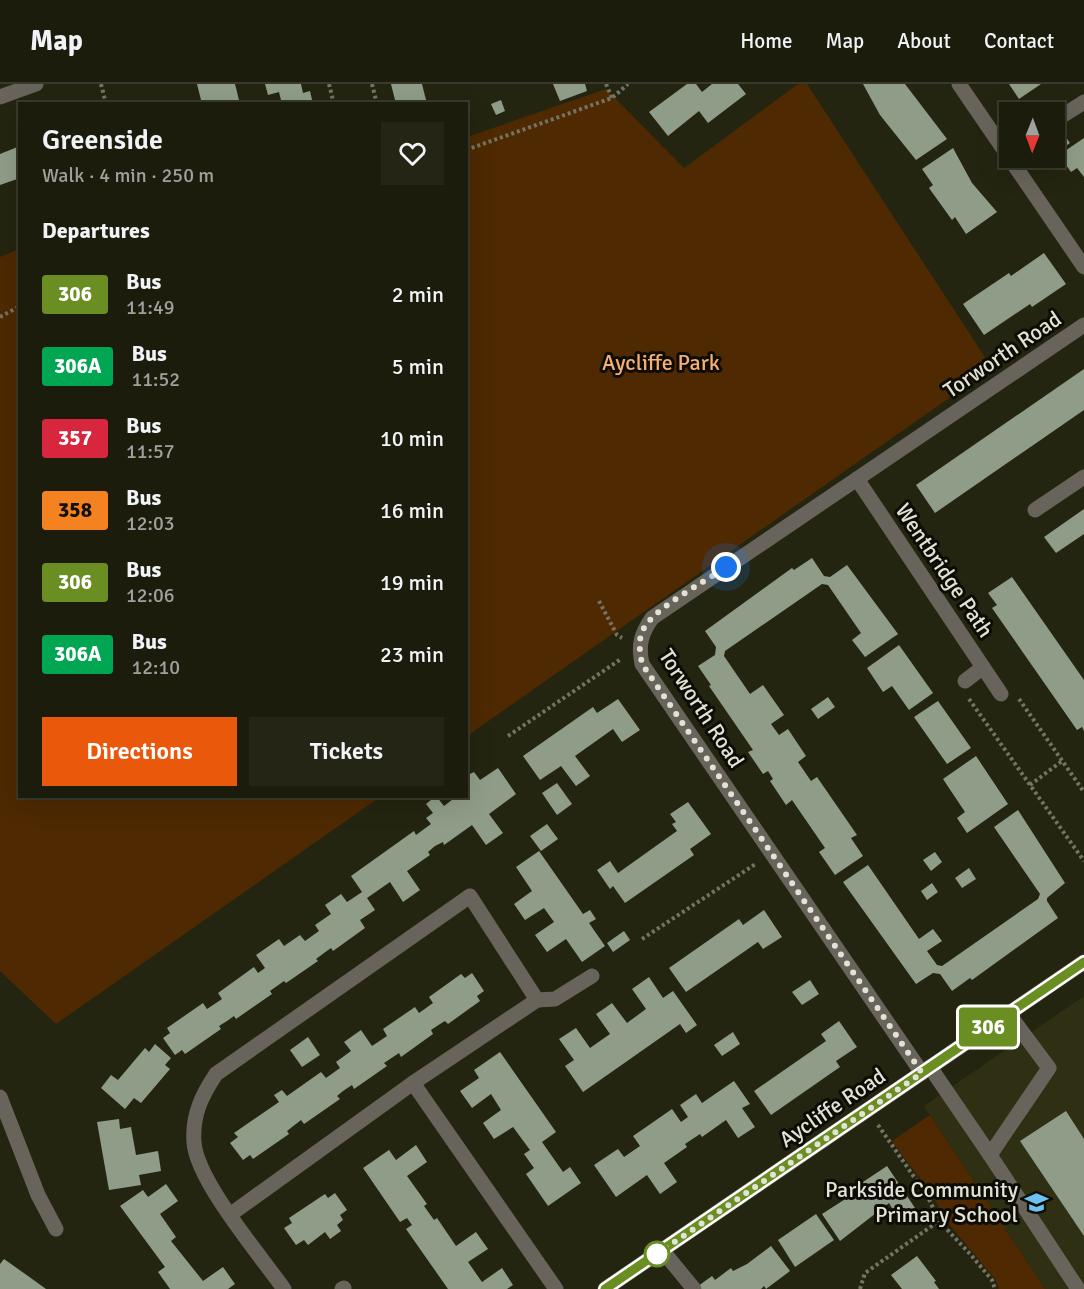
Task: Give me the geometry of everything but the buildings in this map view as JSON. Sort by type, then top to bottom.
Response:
[{"type":"street","points":[[0,97],[36,84]]},
{"type":"street","points":[[959,84],[999,140]]},
{"type":"street","points":[[1065,115],[1084,102]]},
{"type":"street","points":[[1019,168],[1084,267]]},
{"type":"street","name":"Torworth Road","points":[[1078,1289],[990,1155],[926,1070],[772,853],[642,664],[638,648],[643,631],[652,618],[1084,326]]},
{"type":"street","points":[[1035,510],[1084,477]]},
{"type":"street","name":"Wentbridge Path","points":[[857,479],[982,668],[965,687]]},
{"type":"street","points":[[982,668],[1001,694]]},
{"type":"street","points":[[284,1289],[201,1170],[194,1143],[196,1115],[202,1095],[216,1074],[470,896],[537,1000]]},
{"type":"street","name":"Aycliffe Road","points":[[605,1289],[1084,962]]},
{"type":"street","points":[[231,1214],[413,1083],[537,1000],[555,999],[592,976]]},
{"type":"street","points":[[990,1155],[1049,1068],[1008,1013]]},
{"type":"street","points":[[413,1083],[556,1289]]},
{"type":"street","points":[[0,1097],[38,1195],[56,1229]]},
{"type":"street","points":[[663,1250],[694,1289]]},
{"type":"path","points":[[101,84],[106,102]]},
{"type":"path","points":[[328,84],[332,102]]},
{"type":"path","points":[[372,84],[376,102]]},
{"type":"path","points":[[606,84],[612,98]]},
{"type":"path","points":[[468,149],[612,98],[628,84]]},
{"type":"path","points":[[0,317],[18,307]]},
{"type":"path","points":[[600,601],[616,635],[623,639],[624,657]]},
{"type":"path","points":[[508,736],[624,657],[640,654]]},
{"type":"path","points":[[965,687],[1084,861]]},
{"type":"path","points":[[1018,697],[1084,792]]},
{"type":"path","points":[[1030,784],[1062,761]]},
{"type":"path","points":[[642,939],[772,853]]},
{"type":"path","points":[[868,1109],[928,1197],[939,1221],[978,1263],[995,1289]]},
{"type":"path","points":[[860,1289],[865,1273],[939,1221]]},
{"type":"shaded area","name":"Parkside Community Primary School","points":[[1084,996],[1084,1289],[1045,1289],[924,1106]]},
{"type":"green space","name":"Aycliffe Park","points":[[798,84],[807,84],[992,368],[468,735],[468,137],[606,89],[684,168]]},
{"type":"green space","points":[[18,249],[18,798],[379,798],[56,1024],[0,971],[0,257]]},
{"type":"green space","points":[[930,1115],[1045,1289],[999,1289],[995,1279],[943,1217],[934,1198],[892,1141]]},
{"type":"bus line","name":"306","points":[[605,1289],[1084,962]]},
{"type":"place","name":"Parkside Community Primary School","points":[[1036,1202]]},
{"type":"route","points":[[657,1254],[922,1073],[642,664],[638,648],[643,631],[652,618],[726,567]]}]
